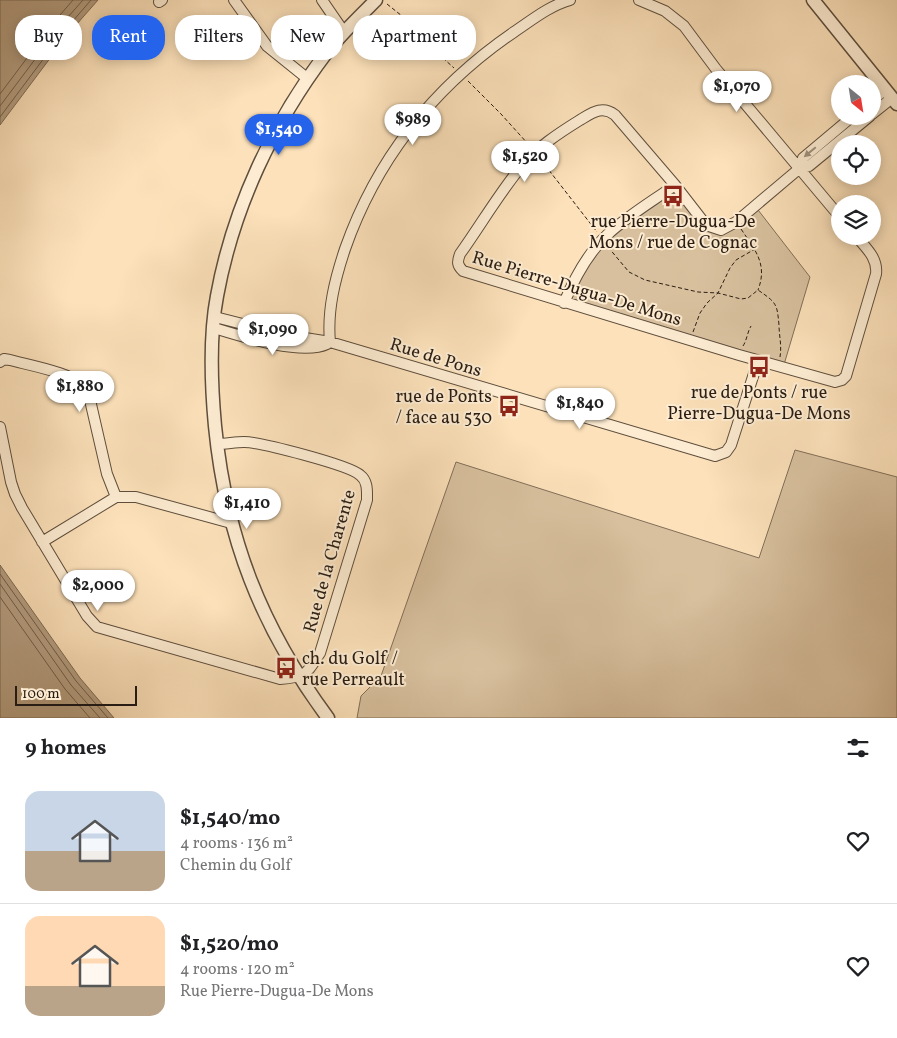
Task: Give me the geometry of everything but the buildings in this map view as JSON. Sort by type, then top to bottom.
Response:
[{"type":"street","points":[[234,0],[267,46],[308,79]]},
{"type":"street","points":[[322,0],[344,32]]},
{"type":"street","points":[[214,322],[291,348],[311,349],[330,342],[329,328],[333,292],[340,265],[351,233],[373,184],[387,160],[417,118],[435,98],[486,52],[545,11],[570,0]]},
{"type":"street","points":[[639,0],[666,11],[684,26],[716,69],[831,206]]},
{"type":"street","points":[[813,0],[891,97]]},
{"type":"street","points":[[328,718],[298,678],[261,606],[247,573],[231,523],[219,467],[211,376],[214,322],[224,266],[234,228],[251,183],[285,116],[308,79],[344,32],[380,1]]},
{"type":"street","name":"Rue Pierre-Dugua-De Mons","points":[[881,106],[891,97]]},
{"type":"street","name":"Rue Pierre-Dugua-De Mons","points":[[859,125],[810,166],[800,168],[736,222],[721,230],[706,225],[675,185],[615,115],[610,111],[599,110],[571,126],[535,152],[520,168],[460,254],[457,262],[458,267],[463,271],[740,356],[835,382],[842,380],[846,376],[877,267],[872,255],[864,245]]},
{"type":"street","name":"Rue Pierre-Dugua-De Mons","points":[[800,168],[803,158],[842,125]]},
{"type":"street","points":[[564,303],[570,287],[591,254],[603,240],[628,219],[675,185]]},
{"type":"street","name":"Rue de Pons","points":[[330,342],[715,456],[726,452],[731,445],[758,361]]},
{"type":"street","points":[[0,362],[4,359],[10,360],[66,376],[78,381],[86,388],[107,474],[116,497]]},
{"type":"street","points":[[0,427],[15,494],[87,616],[97,628],[280,679],[298,678]]},
{"type":"street","name":"Rue de la Charente","points":[[217,444],[244,442],[263,444],[347,468],[361,475],[367,486],[367,500],[320,652],[308,672],[298,678]]},
{"type":"street","points":[[42,542],[116,497],[136,497],[231,523]]},
{"type":"path","points":[[380,1],[412,24],[424,41],[501,114],[535,152],[629,272],[645,280],[698,292],[718,293],[741,299],[748,298],[758,290],[761,282],[762,267],[755,249],[736,222]]},
{"type":"path","points":[[690,341],[700,313],[718,293],[730,268],[736,260],[755,249]]},
{"type":"path","points":[[758,290],[774,303],[778,310],[782,348],[778,366]]},
{"type":"path","points":[[740,356],[751,326]]},
{"type":"shaded area","points":[[675,185],[706,225],[721,230],[755,206],[810,277],[783,368],[564,303],[607,236]]},
{"type":"shaded area","points":[[795,450],[897,477],[897,718],[357,718],[361,696],[381,676],[456,462],[759,558]]},
{"type":"water","points":[[0,0],[98,0],[82,18],[82,15],[15,15],[15,60],[49,60],[0,125]]},
{"type":"water","points":[[0,565],[80,678],[114,718],[0,718]]},
{"type":"place","name":"rue Pierre-Dugua-De Mons / rue de Cognac","points":[[673,196]]},
{"type":"place","name":"rue de Ponts / rue Pierre-Dugua-De Mons","points":[[759,367]]},
{"type":"place","name":"rue de Ponts / face au 530","points":[[509,406]]},
{"type":"place","name":"ch. du Golf / rue Perreault","points":[[286,668]]}]
